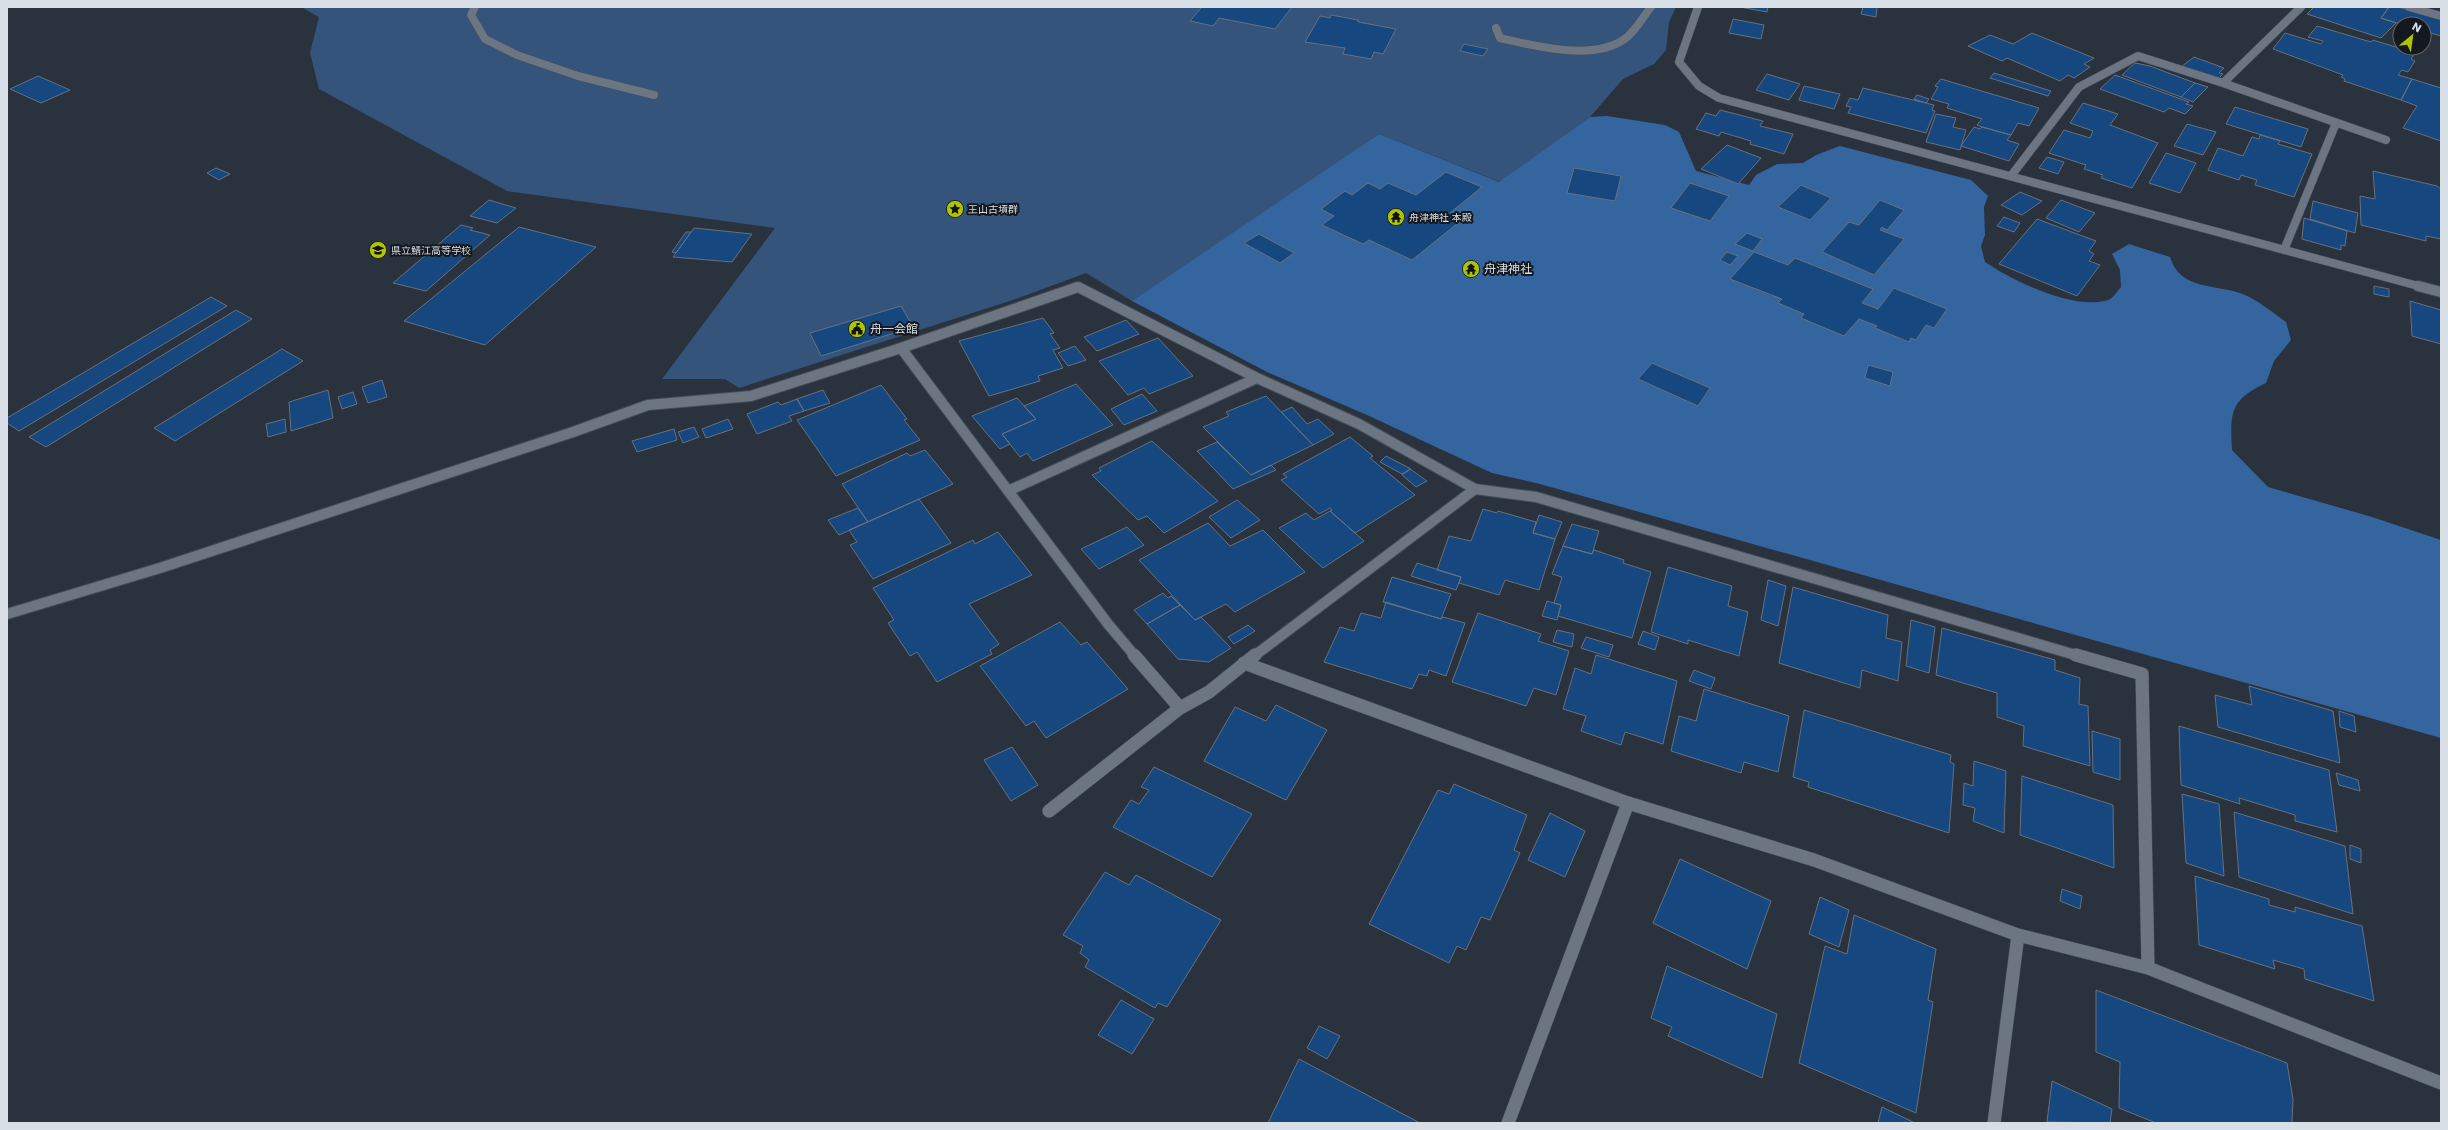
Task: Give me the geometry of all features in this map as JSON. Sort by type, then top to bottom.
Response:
[{"type":"street","points":[[475,7],[471,15],[485,39],[517,55],[578,76],[654,94]]},
{"type":"street","points":[[1496,28],[1500,38],[1534,46],[1578,50],[1606,47],[1625,38],[1651,7]]},
{"type":"street","points":[[1698,7],[1679,62],[1699,86],[1719,98],[2441,292]]},
{"type":"street","points":[[2223,84],[2301,7]]},
{"type":"street","points":[[2409,7],[2441,16]]},
{"type":"street","points":[[2011,176],[2079,87],[2138,56],[2386,140]]},
{"type":"street","points":[[2284,250],[2336,123]]},
{"type":"street","points":[[7,614],[160,568],[566,435],[648,405],[751,396],[901,348],[1078,287],[1257,378],[1359,424],[1475,489],[1536,497],[2142,674],[2148,968]]},
{"type":"street","points":[[901,348],[1108,624],[1180,708]]},
{"type":"street","points":[[1008,491],[1257,378]]},
{"type":"street","points":[[1049,811],[1180,708],[1209,692],[1244,663],[1475,489]]},
{"type":"street","points":[[1244,663],[1628,802],[1814,860],[2018,935],[2148,968],[2441,1083]]},
{"type":"street","points":[[1508,1123],[1628,802]]},
{"type":"street","points":[[1994,1123],[2018,935]]},
{"type":"shaded area","name":"王山古墳群","points":[[301,7],[1676,7],[1669,22],[1666,50],[1654,64],[1623,79],[1590,117],[1500,182],[1379,134],[1207,253],[1132,301],[1086,273],[1013,300],[739,388],[725,379],[662,379],[775,228],[507,191],[319,89],[310,53],[319,17]]},
{"type":"shaded area","points":[[1607,116],[1665,125],[1679,132],[1696,171],[1749,185],[1756,175],[1777,164],[1803,163],[1816,155],[1840,146],[1971,180],[1988,196],[1984,207],[1985,235],[1981,246],[1985,262],[2011,278],[2062,298],[2094,302],[2108,300],[2113,297],[2121,287],[2120,270],[2112,254],[2129,244],[2170,257],[2175,268],[2182,276],[2201,285],[2234,291],[2245,295],[2261,304],[2286,322],[2291,340],[2274,361],[2266,383],[2245,395],[2235,409],[2231,426],[2232,450],[2268,487],[2372,517],[2441,540],[2441,738],[1540,484],[1492,473],[1367,415],[1267,372],[1132,301],[1379,134],[1499,182],[1590,117]]},
{"type":"building","points":[[1202,7],[1292,7],[1275,29],[1219,18],[1213,26],[1190,21]]},
{"type":"building","points":[[1740,7],[1768,7],[1767,12]]},
{"type":"building","points":[[1863,7],[1877,7],[1876,17],[1861,14]]},
{"type":"building","points":[[2314,7],[2389,7],[2381,18],[2392,22],[2392,27],[2381,38],[2307,14]]},
{"type":"building","points":[[2389,7],[2398,7],[2430,16],[2392,16],[2392,21],[2381,18]]},
{"type":"building","points":[[1331,15],[1396,29],[1383,54],[1374,52],[1371,59],[1343,54],[1345,48],[1305,42],[1320,16],[1330,18]]},
{"type":"building","points":[[2432,16],[2441,19],[2441,36],[2432,33]]},
{"type":"building","points":[[1733,19],[1764,25],[1761,39],[1729,33]]},
{"type":"building","points":[[2317,26],[2371,42],[2373,40],[2392,46],[2392,56],[2413,56],[2411,59],[2415,61],[2408,72],[2402,70],[2398,75],[2412,79],[2401,100],[2344,81],[2345,79],[2341,77],[2343,75],[2273,49],[2285,33],[2321,44],[2323,41],[2308,37]]},
{"type":"building","points":[[2032,33],[2094,58],[2084,64],[2090,67],[2074,78],[2068,75],[2060,81],[2007,58],[2002,61],[1968,46],[1990,35],[2013,44]]},
{"type":"building","points":[[1464,44],[1488,49],[1483,56],[1460,51]]},
{"type":"building","points":[[2194,57],[2224,68],[2219,73],[2223,74],[2218,79],[2181,67]]},
{"type":"building","points":[[2135,63],[2150,66],[2195,83],[2181,97],[2122,75]]},
{"type":"building","points":[[1994,73],[2051,91],[2048,96],[1990,78]]},
{"type":"building","points":[[1767,74],[1800,84],[1789,100],[1756,90]]},
{"type":"building","points":[[2115,75],[2189,102],[2186,104],[2193,106],[2185,114],[2169,108],[2164,112],[2100,89]]},
{"type":"building","points":[[38,76],[70,90],[41,103],[10,89]]},
{"type":"building","points":[[1941,79],[2039,108],[2029,126],[2018,123],[2011,135],[1982,127],[1977,125],[1982,119],[1947,108],[1949,104],[1931,99],[1938,87],[1935,86]]},
{"type":"building","points":[[2412,79],[2441,88],[2441,141],[2403,128],[2417,106],[2401,100]]},
{"type":"building","points":[[2195,83],[2208,87],[2193,102],[2181,97]]},
{"type":"building","points":[[1804,86],[1840,94],[1834,109],[1799,100]]},
{"type":"building","points":[[1863,88],[1934,105],[1932,110],[1935,111],[1926,133],[1848,113],[1851,107],[1846,106],[1850,98],[1858,100]]},
{"type":"building","points":[[1917,95],[1929,99],[1926,103],[1914,99]]},
{"type":"building","points":[[2083,103],[2118,114],[2110,125],[2158,143],[2132,188],[2101,178],[2103,175],[2084,169],[2086,165],[2049,153],[2064,130],[2090,138],[2093,131],[2070,123]]},
{"type":"building","points":[[2235,107],[2308,129],[2301,147],[2226,124]]},
{"type":"building","points":[[1720,110],[1763,121],[1760,126],[1793,134],[1784,154],[1750,144],[1751,141],[1721,132],[1719,136],[1696,129],[1706,113],[1716,116]]},
{"type":"building","points":[[1936,114],[1956,118],[1953,127],[1966,130],[1960,150],[1926,142]]},
{"type":"building","points":[[2187,124],[2216,132],[2203,155],[2174,146]]},
{"type":"building","points":[[1974,127],[1980,129],[1982,127],[2011,135],[2007,140],[2019,144],[2009,161],[1961,146]]},
{"type":"building","points":[[2260,135],[2280,141],[2278,144],[2312,154],[2294,197],[2255,185],[2257,180],[2241,175],[2239,180],[2208,170],[2218,148],[2243,156],[2252,137],[2259,139]]},
{"type":"building","points":[[1727,145],[1761,158],[1738,184],[1701,169]]},
{"type":"building","points":[[2166,153],[2196,163],[2180,193],[2149,183]]},
{"type":"building","points":[[2047,157],[2064,162],[2058,174],[2039,168]]},
{"type":"building","points":[[216,168],[230,174],[219,180],[207,173]]},
{"type":"building","points":[[1574,168],[1621,176],[1615,201],[1567,193]]},
{"type":"building","points":[[2373,171],[2437,186],[2441,189],[2441,239],[2426,236],[2426,241],[2361,225],[2360,196],[2375,199]]},
{"type":"building","name":"舟津神社 本殿","points":[[1446,172],[1482,187],[1450,213],[1463,219],[1412,260],[1369,240],[1363,244],[1322,225],[1334,216],[1321,209],[1345,191],[1352,195],[1368,183],[1380,189],[1388,183],[1416,195]]},
{"type":"building","points":[[1690,183],[1729,196],[1710,221],[1671,208]]},
{"type":"building","points":[[1801,185],[1831,198],[1810,220],[1778,207]]},
{"type":"building","points":[[2020,192],[2042,201],[2022,215],[2001,205]]},
{"type":"building","points":[[489,200],[516,208],[497,223],[470,216]]},
{"type":"building","points":[[1880,200],[1904,210],[1887,230],[1882,227],[1880,230],[1904,239],[1874,275],[1822,252],[1849,222],[1859,225]]},
{"type":"building","points":[[2061,200],[2095,213],[2079,232],[2046,218]]},
{"type":"building","points":[[2313,201],[2358,213],[2355,233],[2310,219]]},
{"type":"building","points":[[2004,217],[2020,223],[2014,232],[1997,226]]},
{"type":"building","points":[[2304,218],[2347,231],[2345,246],[2341,245],[2341,250],[2302,239]]},
{"type":"building","points":[[2037,219],[2096,241],[2089,251],[2094,254],[2089,261],[2100,265],[2077,296],[1999,264]]},
{"type":"building","points":[[461,225],[473,228],[470,230],[490,235],[426,291],[393,283]]},
{"type":"building","points":[[519,227],[596,247],[485,345],[404,321]]},
{"type":"building","points":[[694,228],[752,234],[732,262],[673,257]]},
{"type":"building","points":[[686,232],[691,232],[676,253],[672,252]]},
{"type":"building","points":[[1747,233],[1762,239],[1753,251],[1735,244]]},
{"type":"building","points":[[1259,234],[1294,253],[1280,263],[1244,243]]},
{"type":"building","points":[[1727,252],[1738,256],[1730,265],[1720,260]]},
{"type":"building","points":[[1754,252],[1788,265],[1795,258],[1873,289],[1862,303],[1878,309],[1894,288],[1947,309],[1934,328],[1926,325],[1916,340],[1911,338],[1909,342],[1875,328],[1877,326],[1859,319],[1844,336],[1801,318],[1804,314],[1778,303],[1782,299],[1730,279]]},
{"type":"building","points":[[2374,286],[2389,289],[2389,297],[2374,294]]},
{"type":"building","points":[[211,297],[227,306],[19,431],[7,423],[7,418]]},
{"type":"building","points":[[2410,301],[2441,310],[2441,344],[2412,336]]},
{"type":"building","points":[[901,306],[913,327],[821,356],[810,333]]},
{"type":"building","points":[[236,310],[252,319],[46,447],[29,437]]},
{"type":"building","points":[[1043,318],[1054,333],[1050,334],[1060,348],[1053,350],[1063,368],[1038,376],[1040,381],[989,396],[959,341]]},
{"type":"building","points":[[1126,320],[1139,334],[1097,351],[1084,337]]},
{"type":"building","points":[[1158,338],[1193,376],[1149,394],[1144,388],[1128,395],[1099,361]]},
{"type":"building","points":[[1075,346],[1086,360],[1068,366],[1058,353]]},
{"type":"building","points":[[282,349],[303,361],[175,441],[154,428]]},
{"type":"building","points":[[1652,363],[1710,388],[1698,406],[1638,379]]},
{"type":"building","points":[[1868,365],[1893,372],[1890,386],[1865,378]]},
{"type":"building","points":[[382,380],[387,397],[368,403],[362,387]]},
{"type":"building","points":[[1076,384],[1113,425],[1033,461],[1027,453],[1020,457],[1002,434],[1036,419],[1024,406]]},
{"type":"building","points":[[881,385],[907,419],[904,420],[920,440],[836,476],[797,420]]},
{"type":"building","points":[[328,390],[333,418],[291,431],[289,402]]},
{"type":"building","points":[[823,390],[830,403],[804,411],[797,399]]},
{"type":"building","points":[[353,392],[357,404],[342,409],[338,397]]},
{"type":"building","points":[[1142,394],[1157,411],[1124,425],[1111,409]]},
{"type":"building","points":[[1266,396],[1313,445],[1251,475],[1203,427],[1229,416],[1226,412]]},
{"type":"building","points":[[1017,398],[1036,419],[1002,434],[1010,444],[1000,449],[972,416]]},
{"type":"building","points":[[797,399],[804,411],[789,416],[792,421],[757,434],[747,414],[778,402],[781,405]]},
{"type":"building","points":[[1292,407],[1307,424],[1318,419],[1334,434],[1313,445],[1281,412]]},
{"type":"building","points":[[285,419],[286,432],[268,437],[266,424]]},
{"type":"building","points":[[728,419],[733,429],[706,438],[702,429]]},
{"type":"building","points":[[694,427],[699,437],[683,443],[678,432]]},
{"type":"building","points":[[674,429],[677,440],[637,452],[632,441]]},
{"type":"building","points":[[1350,437],[1373,456],[1370,458],[1415,495],[1355,533],[1330,511],[1332,510],[1330,508],[1319,514],[1281,480],[1287,477],[1283,474]]},
{"type":"building","points":[[1152,441],[1218,501],[1164,533],[1147,516],[1138,520],[1092,475],[1101,471],[1099,468]]},
{"type":"building","points":[[1217,442],[1251,475],[1271,465],[1276,470],[1233,489],[1197,451]]},
{"type":"building","points":[[925,450],[953,484],[868,522],[842,484],[907,453],[910,456]]},
{"type":"building","points":[[1386,456],[1411,469],[1402,474],[1380,462]]},
{"type":"building","points":[[1410,469],[1427,481],[1416,487],[1402,475]]},
{"type":"building","points":[[919,499],[951,543],[873,579],[850,545],[857,542],[849,530]]},
{"type":"building","points":[[1237,500],[1260,520],[1231,538],[1209,517]]},
{"type":"building","points":[[858,508],[868,522],[839,535],[828,520]]},
{"type":"building","points":[[1483,509],[1497,513],[1498,511],[1536,522],[1533,533],[1555,539],[1539,590],[1505,580],[1499,595],[1459,583],[1461,577],[1437,570],[1449,536],[1471,541]]},
{"type":"building","points":[[1330,511],[1364,541],[1323,568],[1279,528],[1306,513],[1314,520]]},
{"type":"building","points":[[1539,515],[1562,522],[1555,539],[1533,533]]},
{"type":"building","points":[[1208,523],[1230,546],[1263,530],[1305,572],[1235,612],[1226,604],[1195,620],[1139,560]]},
{"type":"building","points":[[1572,524],[1599,531],[1592,554],[1563,546]]},
{"type":"building","points":[[1127,527],[1144,545],[1099,569],[1081,549]]},
{"type":"building","points":[[998,532],[1032,575],[969,604],[999,644],[990,650],[992,654],[937,682],[917,652],[910,656],[888,623],[894,620],[873,588],[973,540],[975,544]]},
{"type":"building","points":[[1563,546],[1592,554],[1594,550],[1624,560],[1623,563],[1651,572],[1632,638],[1558,616],[1561,605],[1554,603],[1562,577],[1552,574]]},
{"type":"building","points":[[1417,563],[1461,577],[1456,590],[1411,576]]},
{"type":"building","points":[[1668,567],[1732,586],[1728,606],[1748,612],[1739,656],[1688,640],[1688,644],[1651,632]]},
{"type":"building","points":[[1392,577],[1451,594],[1441,619],[1383,602]]},
{"type":"building","points":[[1768,580],[1786,586],[1778,626],[1761,620]]},
{"type":"building","points":[[1793,587],[1888,615],[1886,638],[1902,642],[1898,681],[1862,670],[1860,688],[1779,663]]},
{"type":"building","points":[[1163,593],[1168,598],[1171,596],[1180,605],[1147,624],[1134,610]]},
{"type":"building","points":[[1547,601],[1561,605],[1557,620],[1542,616]]},
{"type":"building","points":[[1386,602],[1441,619],[1443,617],[1465,623],[1446,676],[1429,670],[1427,676],[1419,674],[1412,689],[1324,662],[1340,627],[1354,631],[1361,613],[1381,618]]},
{"type":"building","points":[[1180,605],[1195,620],[1201,617],[1231,648],[1209,662],[1178,659],[1147,624]]},
{"type":"building","points":[[1478,613],[1541,634],[1538,641],[1569,651],[1556,695],[1534,688],[1526,706],[1452,682]]},
{"type":"building","points":[[1911,620],[1935,627],[1929,673],[1906,666]]},
{"type":"building","points":[[1060,622],[1081,645],[1087,642],[1128,689],[1046,738],[1034,721],[1026,726],[980,666]]},
{"type":"building","points":[[1248,625],[1255,631],[1234,644],[1228,637]]},
{"type":"building","points":[[1942,628],[2055,660],[2055,670],[2080,678],[2079,704],[2088,706],[2090,766],[2023,746],[2024,726],[1997,717],[1997,693],[1936,675]]},
{"type":"building","points":[[1557,630],[1574,634],[1572,647],[1553,642]]},
{"type":"building","points":[[1643,631],[1659,637],[1655,650],[1638,644]]},
{"type":"building","points":[[1586,637],[1613,645],[1609,657],[1581,648]]},
{"type":"building","points":[[1596,655],[1677,681],[1663,744],[1625,732],[1621,745],[1581,731],[1586,716],[1563,709],[1575,668],[1591,674]]},
{"type":"building","points":[[1694,670],[1715,678],[1711,689],[1689,681]]},
{"type":"building","points":[[2249,686],[2333,711],[2340,763],[2218,727],[2215,695],[2252,705]]},
{"type":"building","points":[[1704,689],[1789,716],[1778,772],[1744,762],[1741,773],[1671,751],[1679,716],[1696,721]]},
{"type":"building","points":[[1276,705],[1327,730],[1286,800],[1204,761],[1235,707],[1266,721]]},
{"type":"building","points":[[1804,710],[1951,755],[1950,762],[1954,764],[1949,833],[1808,787],[1809,782],[1793,777]]},
{"type":"building","points":[[2339,711],[2354,716],[2356,732],[2340,727]]},
{"type":"building","points":[[2179,726],[2329,770],[2337,832],[2295,821],[2295,815],[2239,798],[2240,804],[2181,785]]},
{"type":"building","points":[[2092,731],[2120,739],[2120,780],[2093,772]]},
{"type":"building","points":[[1012,747],[1038,785],[1011,801],[984,760]]},
{"type":"building","points":[[1974,761],[2006,771],[2004,833],[1973,821],[1975,808],[1963,805],[1964,783],[1973,786]]},
{"type":"building","points":[[1154,767],[1252,814],[1212,877],[1113,827],[1131,800],[1139,804],[1149,790],[1141,787]]},
{"type":"building","points":[[2336,773],[2358,780],[2360,791],[2339,785]]},
{"type":"building","points":[[2022,776],[2113,805],[2114,868],[2020,835]]},
{"type":"building","points":[[1454,784],[1527,815],[1514,850],[1520,853],[1490,920],[1481,917],[1466,950],[1457,946],[1449,963],[1369,924],[1438,790],[1449,794]]},
{"type":"building","points":[[2182,794],[2219,804],[2224,876],[2186,863]]},
{"type":"building","points":[[2234,812],[2345,846],[2353,914],[2239,877]]},
{"type":"building","points":[[1550,813],[1585,831],[1565,877],[1528,860]]},
{"type":"building","points":[[2350,845],[2361,849],[2361,863],[2350,859]]},
{"type":"building","points":[[1680,859],[1771,901],[1747,969],[1653,923]]},
{"type":"building","points":[[1105,872],[1129,885],[1136,875],[1221,920],[1167,1007],[1158,1003],[1155,1008],[1085,967],[1089,960],[1080,953],[1083,946],[1063,935]]},
{"type":"building","points":[[2195,876],[2269,899],[2269,905],[2295,912],[2295,907],[2362,926],[2374,1001],[2305,979],[2304,969],[2273,960],[2275,969],[2199,945]]},
{"type":"building","points":[[2062,889],[2082,896],[2080,909],[2060,901]]},
{"type":"building","points":[[1820,897],[1849,910],[1839,947],[1809,934]]},
{"type":"building","points":[[1854,915],[1936,949],[1928,1000],[1933,1002],[1916,1113],[1799,1063],[1825,946],[1847,954]]},
{"type":"building","points":[[1667,966],[1777,1014],[1762,1078],[1668,1036],[1672,1027],[1651,1018]]},
{"type":"building","points":[[2096,990],[2287,1063],[2293,1099],[2292,1123],[2156,1123],[2119,1108],[2120,1062],[2096,1052]]},
{"type":"building","points":[[1121,1000],[1154,1019],[1132,1054],[1098,1035]]},
{"type":"building","points":[[1319,1026],[1340,1036],[1327,1059],[1307,1048]]},
{"type":"building","points":[[1299,1059],[1420,1123],[1268,1123]]},
{"type":"building","points":[[2052,1081],[2112,1109],[2110,1123],[2047,1122]]},
{"type":"building","points":[[1882,1107],[1915,1123],[1878,1123]]},
{"type":"place","name":"王山古墳群","points":[[955,209]]},
{"type":"place","name":"舟津神社 本殿","points":[[1396,217]]},
{"type":"place","name":"県立鯖江高等学校","points":[[378,250]]},
{"type":"place","name":"舟津神社","points":[[1471,269]]},
{"type":"place","name":"舟一会館","points":[[857,329]]}]
